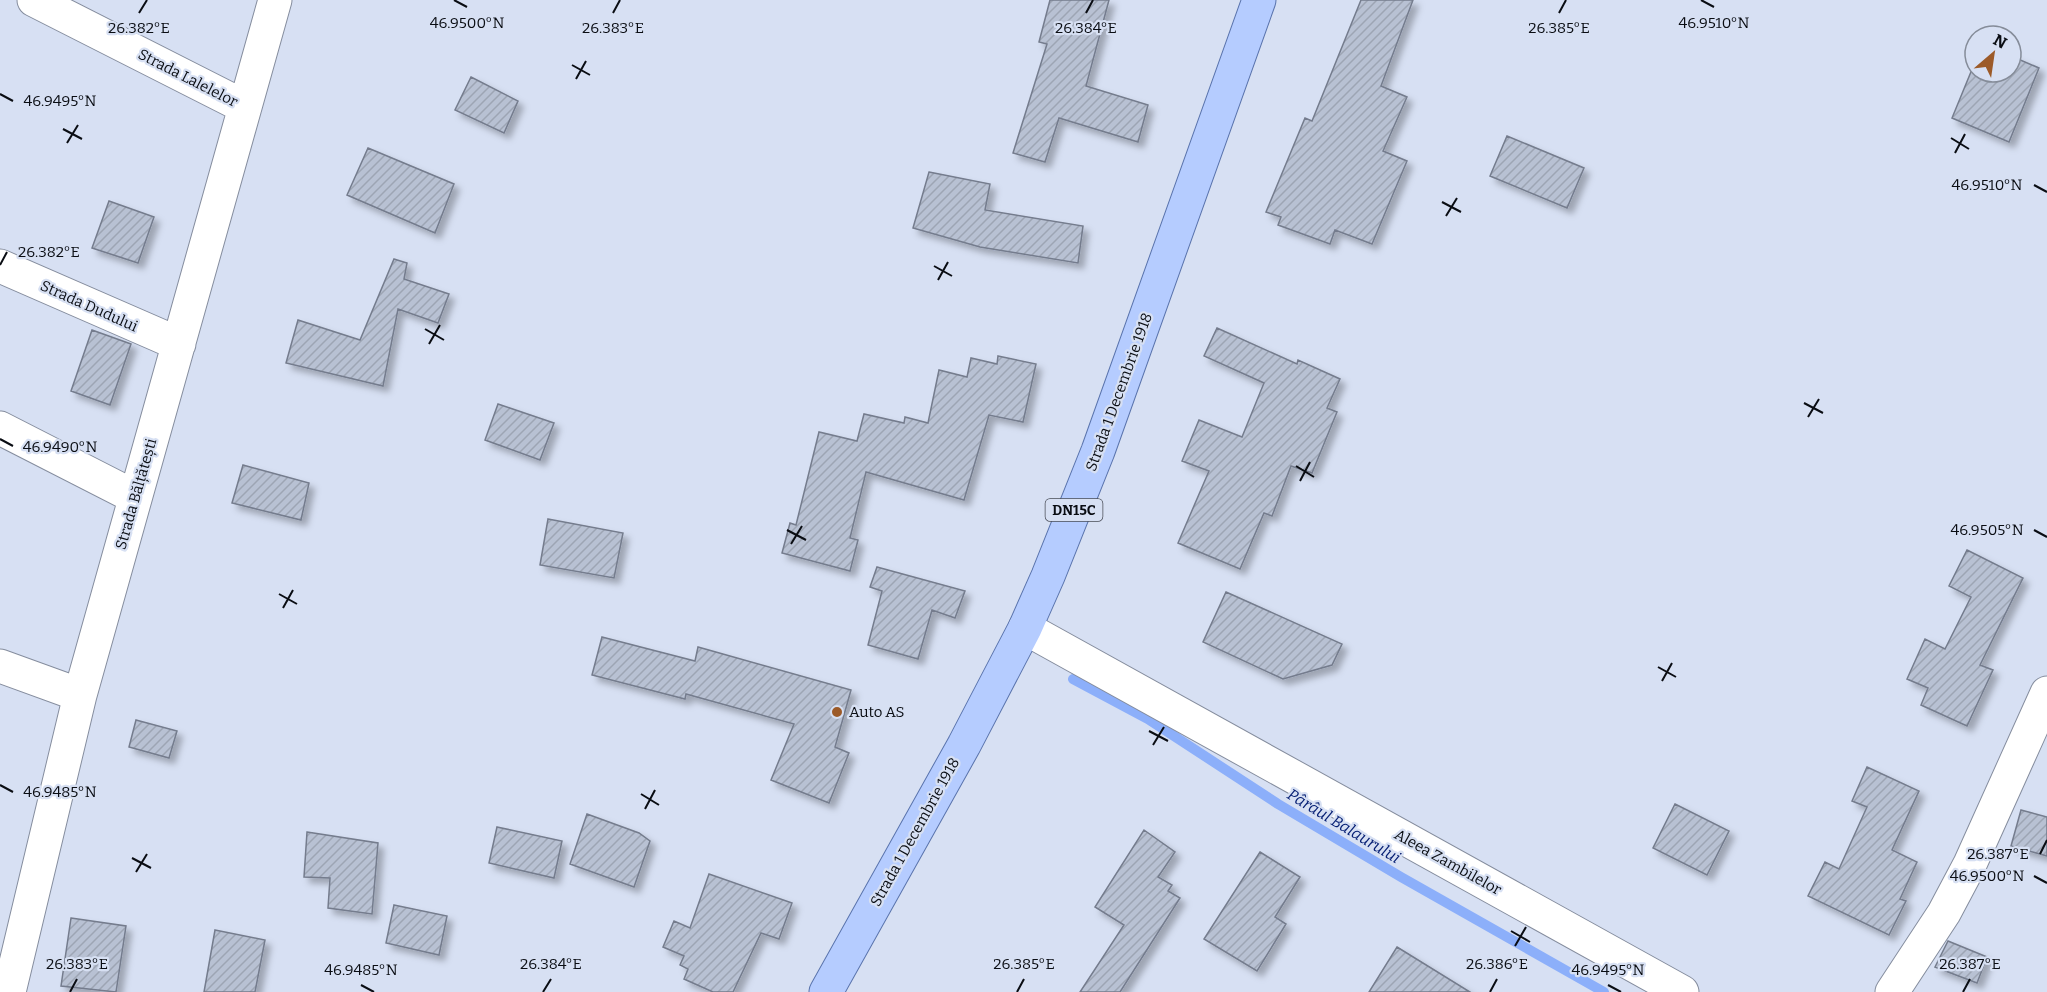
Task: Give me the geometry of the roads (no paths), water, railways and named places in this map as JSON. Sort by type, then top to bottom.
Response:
[{"type":"main road","name":"Strada 1 Decembrie 1918","points":[[826,992],[964,745],[1025,628],[1098,451],[1259,0]]},
{"type":"street","name":"Strada Lalelelor","points":[[34,0],[245,107]]},
{"type":"street","name":"Strada Bălțătești","points":[[9,992],[12,933],[275,0]]},
{"type":"street","name":"Strada Dudului","points":[[0,266],[179,344]]},
{"type":"street","points":[[0,428],[135,497]]},
{"type":"street","name":"Aleea Zambilelor","points":[[1025,628],[1682,992]]},
{"type":"street","points":[[0,666],[80,695]]},
{"type":"street","points":[[1892,992],[1944,913],[1970,864],[2047,693]]},
{"type":"waterway","name":"Pârâul Balaurului","points":[[1073,679],[1148,719],[1278,804],[1401,877],[1604,992]]},
{"type":"place","name":"Auto AS","points":[[837,712]]}]
